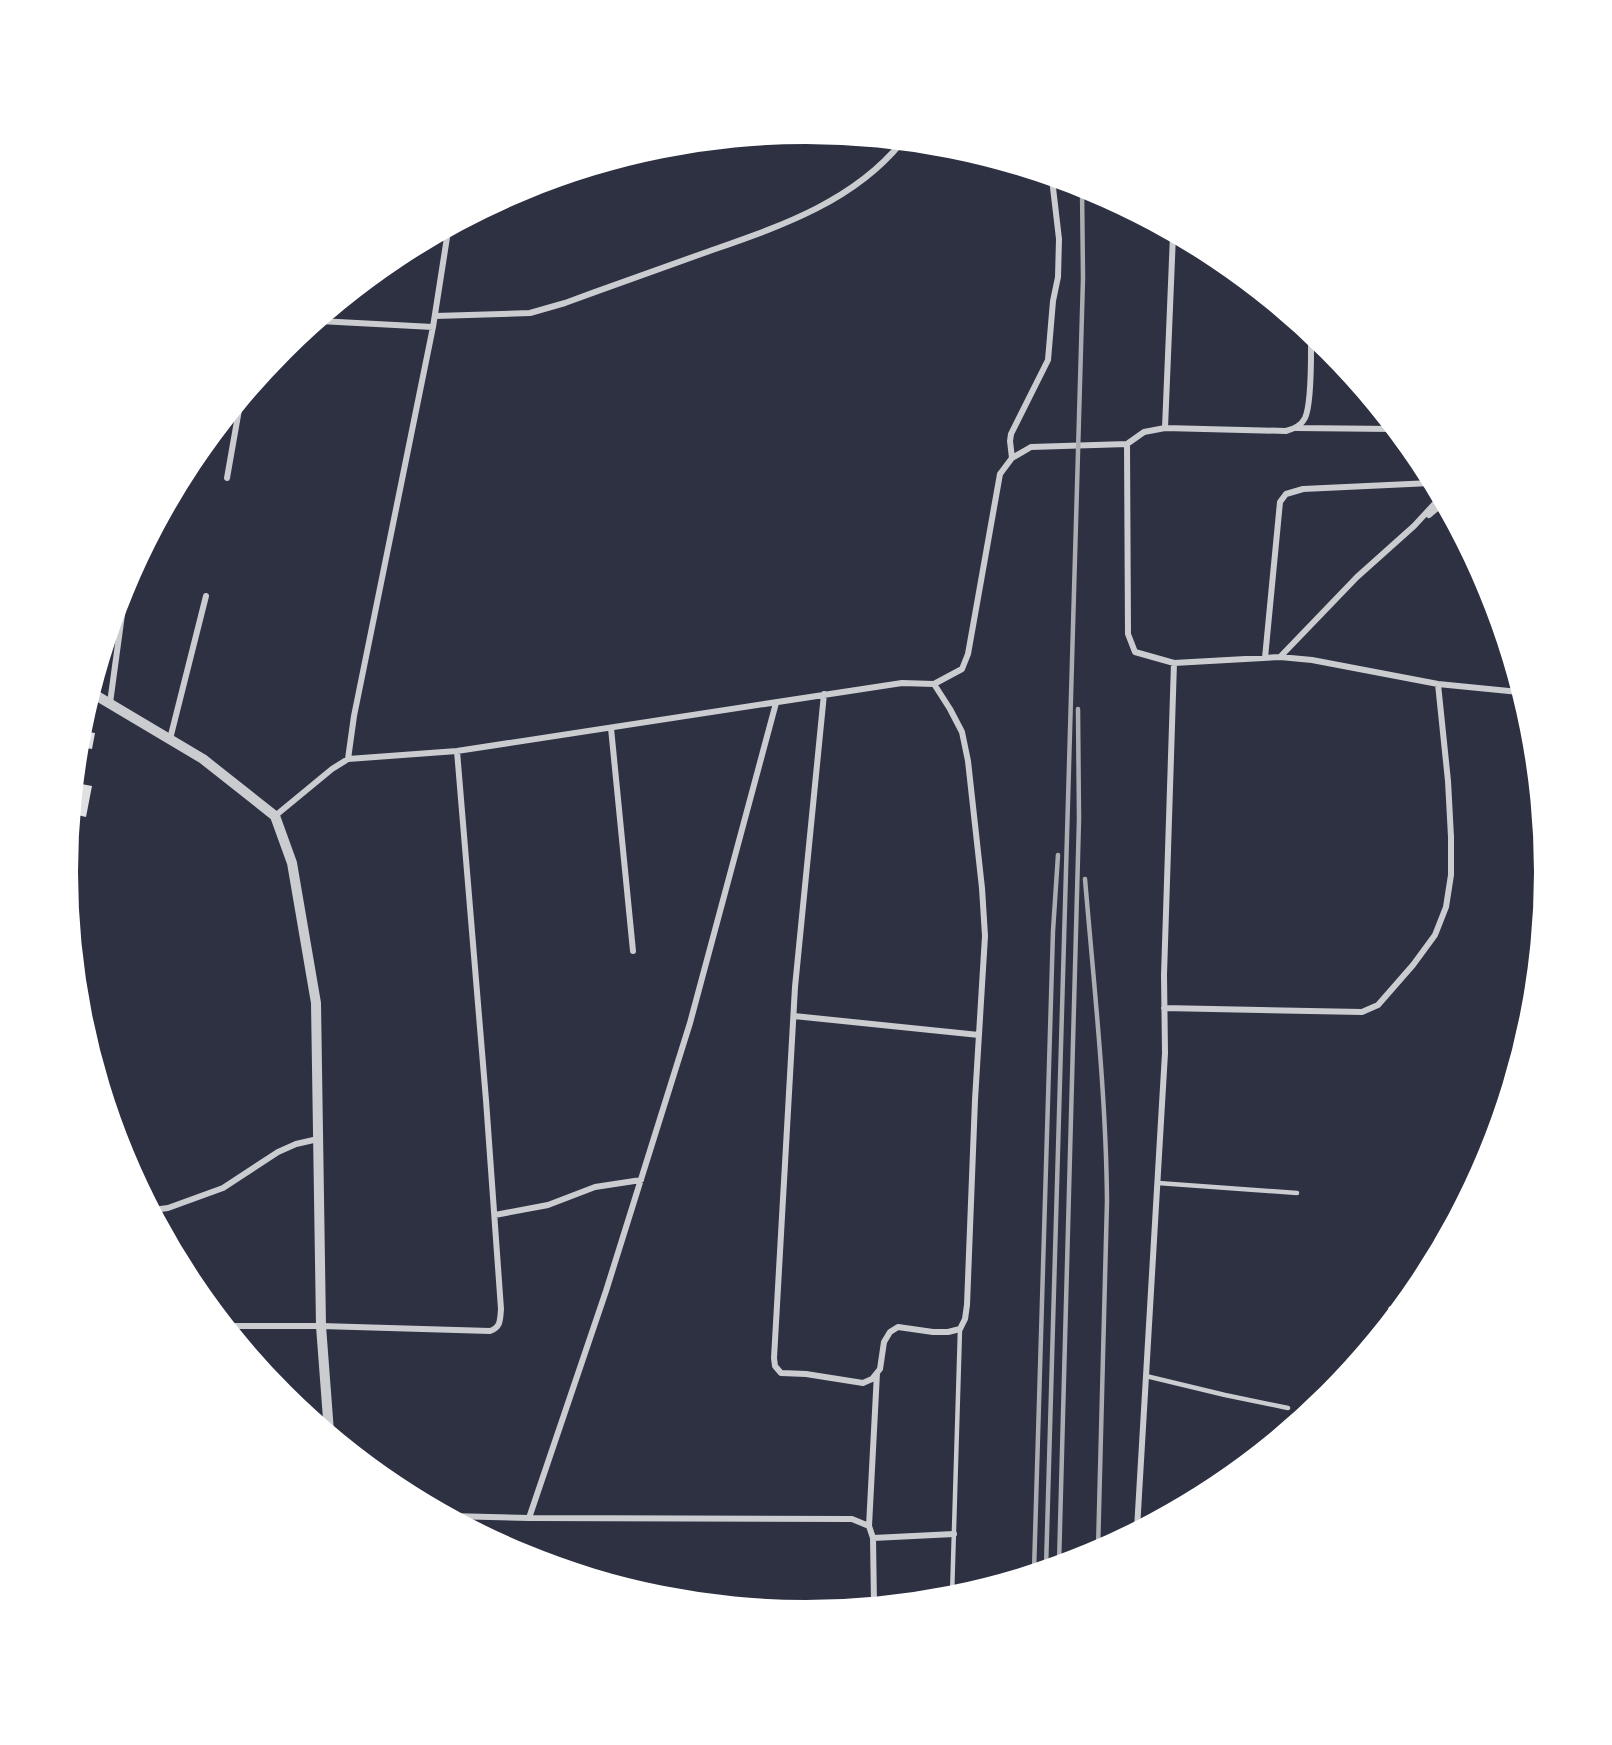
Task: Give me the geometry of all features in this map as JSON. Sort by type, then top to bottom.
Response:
[{"type":"street","points":[[435,316],[530,313],[565,303],[789,223],[847,192],[887,160],[895,150]]},
{"type":"street","points":[[1012,458],[1011,434],[1050,353],[1053,301],[1058,277],[1059,239],[1053,188]]},
{"type":"street","points":[[348,759],[354,716],[433,327],[446,240]]},
{"type":"street","points":[[1165,428],[1173,244]]},
{"type":"street","points":[[330,322],[433,327]]},
{"type":"street","points":[[1296,428],[1304,420],[1309,407],[1311,348]]},
{"type":"street","points":[[226,478],[237,418]]},
{"type":"street","points":[[275,816],[332,769],[348,759],[457,751],[902,683],[934,684],[962,669],[968,654],[1000,474],[1012,458],[1031,447],[1127,444],[1144,432],[1165,428],[1286,432],[1296,428],[1384,429]]},
{"type":"street","points":[[1127,444],[1128,634],[1135,652],[1174,663],[1280,657],[1312,660],[1438,684],[1511,691]]},
{"type":"street","points":[[1265,658],[1280,502],[1286,494],[1303,489],[1421,483]]},
{"type":"street","points":[[1414,526],[1434,505]]},
{"type":"street","points":[[1280,657],[1357,577],[1436,509]]},
{"type":"street","points":[[170,739],[206,596]]},
{"type":"street","points":[[110,704],[120,630]]},
{"type":"street","points":[[1138,1520],[1165,1053],[1164,963],[1174,663]]},
{"type":"street","points":[[824,694],[794,1016],[774,1358],[775,1366],[781,1373],[806,1374],[862,1383],[872,1379],[880,1369],[884,1342],[890,1332],[898,1327],[933,1332],[960,1329],[965,1319],[967,1305],[975,1100],[985,936],[968,760],[962,732],[934,684]]},
{"type":"street","points":[[1164,1008],[1362,1011],[1378,1005],[1413,965],[1435,935],[1440,924],[1446,907],[1451,875],[1448,781],[1438,684]]},
{"type":"street","points":[[100,698],[203,759],[275,816],[292,863],[316,1003],[321,1326],[328,1422]]},
{"type":"street","points":[[529,1518],[606,1291],[690,1023],[776,703]]},
{"type":"street","points":[[610,728],[633,951]]},
{"type":"street","points":[[236,1326],[490,1331],[496,1329],[500,1323],[495,1215],[457,751]]},
{"type":"street","points":[[794,1016],[979,1035]]},
{"type":"street","points":[[161,1209],[223,1188],[278,1152],[296,1144],[318,1139]]},
{"type":"street","points":[[495,1215],[548,1205],[595,1187],[641,1180]]},
{"type":"street","points":[[874,1597],[873,1538],[868,1526],[877,1372]]},
{"type":"street","points":[[468,1516],[852,1519],[868,1526]]},
{"type":"street","points":[[873,1538],[954,1534]]},
{"type":"lane","points":[[1158,1183],[1297,1193]]},
{"type":"lane","points":[[952,1586],[960,1329]]},
{"type":"lane","points":[[1146,1376],[1288,1408]]},
{"type":"building","points":[[92,732],[95,733],[92,749],[89,748]]},
{"type":"building","points":[[83,784],[92,786],[86,817],[81,816]]},
{"type":"railway","points":[[1046,1560],[1083,278],[1082,199]]},
{"type":"railway","points":[[1059,1555],[1079,819],[1078,709]]},
{"type":"railway","points":[[1034,1564],[1053,931],[1058,855]]},
{"type":"railway","points":[[1085,879],[1102,1080],[1107,1201],[1098,1539]]}]
